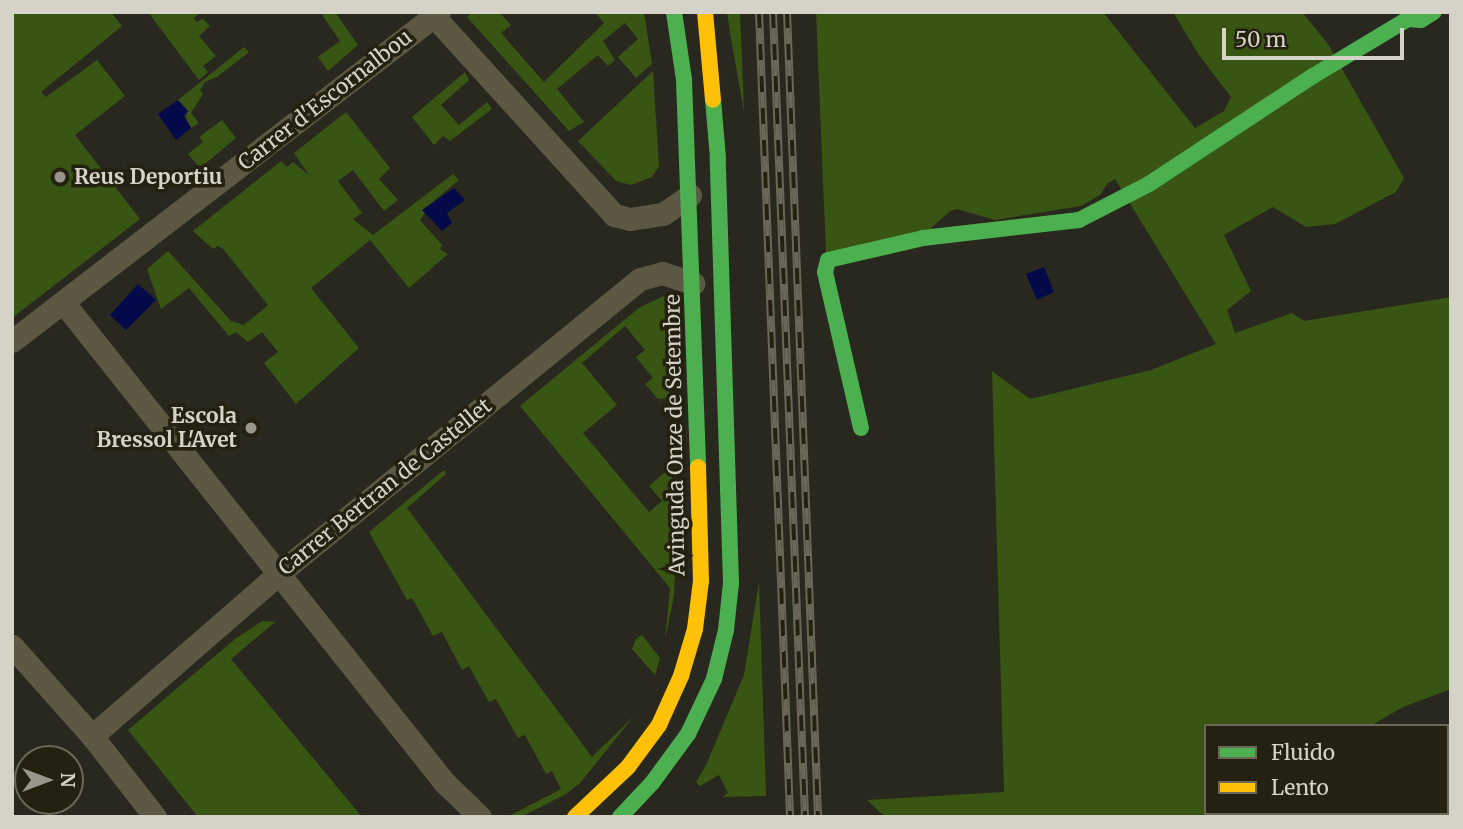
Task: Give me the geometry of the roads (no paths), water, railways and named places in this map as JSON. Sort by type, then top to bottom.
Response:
[{"type":"main road","name":"Avinguda Onze de Setembre","points":[[575,817],[628,767],[659,725],[681,676],[695,629],[701,581],[690,195],[684,80],[674,12]]},
{"type":"main road","points":[[620,817],[652,783],[688,734],[714,679],[726,630],[731,583],[721,238],[712,64],[705,12]]},
{"type":"main road","points":[[861,428],[825,272],[828,260],[923,237],[1079,220],[1149,184],[1313,76],[1408,19],[1421,20],[1433,12]]},
{"type":"street","points":[[434,14],[614,215],[630,219],[663,214],[690,195]]},
{"type":"street","name":"Carrer d'Escornalbou","points":[[12,341],[434,14]]},
{"type":"street","name":"Carrer Bertran de Castellet","points":[[92,736],[277,575],[640,279],[662,272],[693,283]]},
{"type":"street","points":[[63,302],[443,782],[480,817]]},
{"type":"street","points":[[12,646],[92,736],[155,817]]},
{"type":"street","points":[[443,782],[461,817]]},
{"type":"railway","points":[[759,12],[790,817]]},
{"type":"railway","points":[[773,12],[805,817]]},
{"type":"railway","points":[[787,12],[818,817]]},
{"type":"place","name":"Reus Deportiu","points":[[60,177]]},
{"type":"place","name":"Escola Bressol L'Avet","points":[[251,428]]}]
